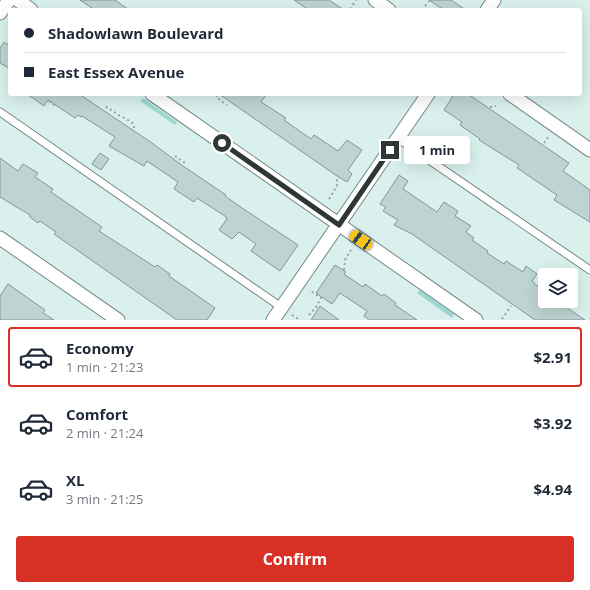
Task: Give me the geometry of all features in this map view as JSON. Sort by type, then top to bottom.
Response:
[{"type":"street","points":[[0,13],[9,0]]},
{"type":"street","points":[[18,0],[28,8]]},
{"type":"street","points":[[375,0],[387,8]]},
{"type":"street","points":[[155,96],[476,320]]},
{"type":"street","points":[[273,320],[427,96]]},
{"type":"street","points":[[513,96],[590,150]]},
{"type":"street","points":[[0,238],[118,320]]},
{"type":"lane","points":[[0,112],[281,307]]},
{"type":"lane","points":[[397,138],[590,270]]},
{"type":"path","points":[[216,96],[227,105]]},
{"type":"path","points":[[49,101],[57,107]]},
{"type":"path","points":[[490,107],[496,106]]},
{"type":"path","points":[[106,108],[107,107],[120,116]]},
{"type":"path","points":[[123,117],[134,124],[134,129]]},
{"type":"path","points":[[544,143],[550,136]]},
{"type":"path","points":[[175,156],[185,163]]},
{"type":"path","points":[[329,199],[337,186],[336,177]]},
{"type":"path","points":[[344,270],[345,260],[351,250]]},
{"type":"path","points":[[306,287],[320,298],[316,307],[309,315]]},
{"type":"path","points":[[502,319],[511,306]]},
{"type":"shaded area","points":[[143,98],[177,122],[175,125],[140,101]]},
{"type":"shaded area","points":[[420,290],[454,314],[452,318],[417,293]]},
{"type":"building","points":[[80,0],[115,0],[126,8],[92,8]]},
{"type":"building","points":[[294,0],[329,0],[341,8],[306,8]]},
{"type":"building","points":[[429,0],[451,0],[463,8],[441,8]]},
{"type":"building","points":[[4,42],[8,45],[8,68],[0,63],[0,48]]},
{"type":"building","points":[[30,96],[82,96],[152,143],[242,208],[298,245],[280,271],[251,251],[256,244],[239,232],[232,239],[219,230],[227,219],[225,216],[197,198],[194,202],[174,189],[178,182],[147,161],[144,166],[109,146],[115,137],[82,116],[81,117],[78,115],[75,118],[48,100],[44,106]]},
{"type":"building","points":[[222,96],[266,96],[261,102],[286,118],[284,120],[311,139],[314,135],[338,151],[347,140],[362,150],[348,170],[352,174],[347,182]]},
{"type":"building","points":[[453,96],[471,96],[569,163],[563,171],[590,190],[590,222],[554,200],[557,195],[517,168],[519,165],[479,140],[480,139],[460,125],[462,122],[444,110]]},
{"type":"building","points":[[100,153],[109,159],[101,170],[92,164]]},
{"type":"building","points":[[0,158],[18,171],[23,164],[38,173],[35,177],[53,189],[51,192],[102,227],[99,231],[155,267],[157,265],[170,274],[169,276],[215,308],[207,320],[177,320],[54,234],[56,232],[40,221],[38,223],[30,217],[30,215],[0,197]]},
{"type":"building","points":[[399,175],[408,181],[403,189],[437,212],[444,202],[458,211],[455,216],[471,226],[466,232],[474,238],[472,240],[488,251],[487,253],[504,264],[506,261],[523,272],[526,266],[537,274],[532,281],[538,287],[538,308],[567,308],[585,320],[535,320],[412,234],[394,225],[398,220],[383,211],[386,207],[380,204]]},
{"type":"building","points":[[335,265],[346,272],[344,274],[363,287],[365,284],[382,296],[384,294],[396,303],[395,305],[417,320],[369,320],[364,316],[367,311],[340,293],[332,304],[316,293]]},
{"type":"building","points":[[8,284],[45,310],[43,313],[54,320],[0,320],[0,296]]},
{"type":"building","points":[[320,306],[339,320],[311,320]]},
{"type":"route","points":[[222,143],[339,225],[390,150]]}]
